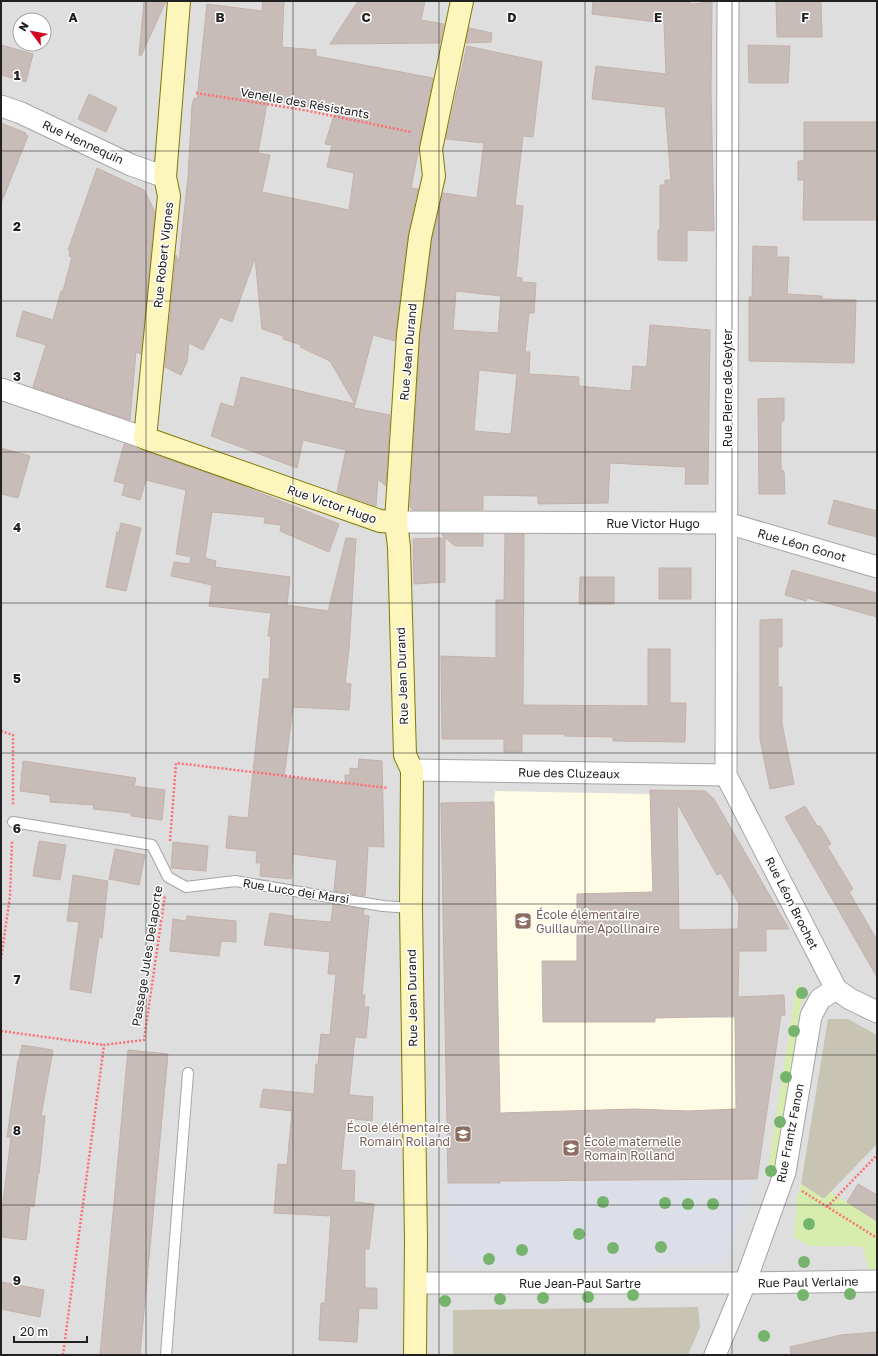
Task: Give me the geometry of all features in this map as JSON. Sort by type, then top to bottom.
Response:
[{"type":"street","name":"Rue Robert Vignes","points":[[145,438],[169,196],[165,176],[179,1]]},
{"type":"street","name":"Rue Jean Durand","points":[[415,1355],[416,1283],[411,908],[412,770],[405,755],[399,548],[396,522],[408,334],[420,237],[434,176],[431,149],[462,1]]},
{"type":"street","name":"Rue Pierre de Geyter","points":[[726,775],[728,1]]},
{"type":"street","name":"Rue Hennequin","points":[[1,106],[21,113],[131,166],[165,176]]},
{"type":"street","name":"Rue Victor Hugo","points":[[1,389],[380,521],[727,523]]},
{"type":"street","name":"Rue Léon Gonot","points":[[727,523],[877,567]]},
{"type":"street","name":"Rue des Cluzeaux","points":[[412,770],[726,775]]},
{"type":"street","name":"Rue Léon Brochet","points":[[726,775],[836,989],[850,1000],[877,1012]]},
{"type":"street","name":"Rue Frantz Fanon","points":[[745,1283],[783,1179],[811,1016],[820,999],[836,989]]},
{"type":"street","name":"Rue Paul Verlaine","points":[[716,1355],[745,1283],[877,1281]]},
{"type":"street","name":"Rue Jean-Paul Sartre","points":[[416,1283],[745,1283]]},
{"type":"lane","points":[[13,822],[152,845],[168,877]]},
{"type":"lane","name":"Rue Luco dei Marsi","points":[[168,877],[186,887],[235,881],[383,906],[411,908]]},
{"type":"lane","points":[[166,1355],[188,1073]]},
{"type":"path","name":"Venelle des Résistants","points":[[172,90],[304,110],[433,137]]},
{"type":"path","name":"Passage Jules Delaporte","points":[[104,1044],[144,1040],[168,877],[176,763],[387,787],[396,798],[411,798]]},
{"type":"path","points":[[1,1031],[104,1044],[63,1355]]},
{"type":"path","points":[[827,1207],[877,1154]]},
{"type":"path","points":[[783,1179],[877,1238]]},
{"type":"shaded area","points":[[1,1],[877,1],[877,1355],[1,1355]]},
{"type":"shaded area","points":[[495,791],[650,794],[655,1018],[780,1018],[757,1179],[448,1183],[446,1112],[457,1112],[457,1092],[446,1093],[445,1008],[454,887],[442,886],[441,803],[494,802]]},
{"type":"shaded area","points":[[828,1019],[848,1019],[877,1035],[877,1144],[824,1199],[801,1184]]},
{"type":"shaded area","points":[[757,1179],[724,1265],[449,1267],[448,1183]]},
{"type":"shaded area","points":[[698,1307],[700,1327],[688,1355],[453,1355],[453,1310]]},
{"type":"green space","points":[[797,984],[808,991],[801,1003],[774,1175],[767,1176]]},
{"type":"green space","points":[[801,1184],[824,1199],[831,1192],[877,1221],[877,1271],[869,1269],[862,1246],[809,1246],[794,1237],[797,1199]]},
{"type":"building","points":[[144,1],[166,1],[141,56],[139,55]]},
{"type":"building","points":[[263,1],[284,1],[282,47],[316,50],[316,56],[433,78],[411,188],[418,189],[408,235],[395,341],[373,335],[354,408],[390,415],[386,486],[378,479],[376,506],[337,492],[346,450],[303,440],[297,468],[211,436],[221,403],[234,407],[241,377],[355,404],[330,361],[300,347],[301,345],[283,339],[283,336],[262,329],[255,258],[232,322],[220,317],[203,350],[189,343],[187,362],[181,375],[165,367],[176,255],[179,261],[188,176],[192,105],[194,98],[197,99],[207,4],[262,11]],"holes":[[[268,98],[294,105],[335,112],[325,144],[332,145],[327,167],[354,173],[349,210],[262,192],[270,155],[258,153]]]},
{"type":"building","points":[[358,1],[425,1],[421,20],[444,24],[440,43],[330,44]]},
{"type":"building","points":[[593,1],[687,1],[692,4],[712,2],[711,89],[714,231],[687,230],[687,261],[658,260],[660,185],[665,185],[665,180],[671,180],[665,107],[592,99],[596,66],[666,74],[664,23],[592,14]]},
{"type":"building","points":[[776,1],[821,1],[822,37],[777,37]]},
{"type":"building","points":[[469,28],[492,33],[491,42],[466,43]]},
{"type":"building","points":[[1,45],[12,48],[12,52],[26,52],[33,54],[26,82],[1,75]]},
{"type":"building","points":[[748,45],[790,46],[788,83],[749,83]]},
{"type":"building","points":[[467,46],[542,62],[533,137],[523,136],[515,205],[523,206],[516,277],[522,278],[522,282],[536,283],[534,313],[529,313],[525,352],[530,352],[529,374],[579,377],[579,386],[631,391],[633,366],[646,367],[650,325],[710,330],[708,484],[685,484],[686,467],[610,463],[608,503],[538,504],[538,496],[483,495],[483,510],[413,510],[410,507],[420,335],[432,239],[443,193],[477,198],[484,143],[446,139]],"holes":[[[456,291],[501,296],[498,333],[453,330]],[[479,370],[517,374],[511,434],[474,431]]]},
{"type":"building","points":[[89,94],[117,108],[106,132],[78,119]]},
{"type":"building","points":[[804,122],[877,122],[877,220],[803,220],[804,180],[798,180],[798,161],[804,161]]},
{"type":"building","points":[[1,123],[26,133],[25,135],[28,136],[2,201]]},
{"type":"building","points":[[97,168],[144,190],[155,212],[141,354],[136,352],[130,420],[33,387],[46,345],[16,336],[23,311],[53,320],[61,291],[63,291],[72,257],[69,256],[70,251],[68,250]]},
{"type":"building","points":[[753,246],[777,247],[777,257],[789,257],[787,294],[822,296],[822,299],[856,300],[854,363],[749,361],[749,297],[752,297]]},
{"type":"building","points":[[784,398],[784,421],[781,421],[781,470],[784,471],[785,494],[759,494],[758,399]]},
{"type":"building","points":[[124,444],[225,479],[339,524],[329,552],[280,531],[281,525],[264,523],[265,517],[212,512],[205,558],[216,561],[215,567],[290,577],[287,605],[328,611],[346,538],[356,539],[349,649],[345,683],[351,684],[349,710],[293,707],[284,777],[345,784],[345,775],[350,775],[350,768],[358,769],[359,759],[382,761],[384,847],[368,846],[365,896],[334,891],[337,860],[293,854],[291,879],[260,876],[261,863],[256,863],[257,851],[226,848],[229,816],[248,818],[263,679],[269,679],[271,636],[268,636],[271,613],[209,606],[212,585],[171,576],[174,562],[190,564],[191,557],[176,554],[186,490],[146,480],[140,500],[122,495],[125,484],[114,481]]},
{"type":"building","points":[[1,448],[30,456],[18,498],[1,494]]},
{"type":"building","points":[[834,500],[877,511],[877,537],[828,524]]},
{"type":"building","points":[[121,523],[141,528],[126,591],[106,587],[117,532],[119,532]]},
{"type":"building","points":[[441,534],[483,534],[483,546],[455,546]]},
{"type":"building","points":[[505,534],[524,534],[523,705],[648,706],[648,649],[670,649],[670,703],[686,703],[685,742],[613,741],[613,737],[565,736],[565,734],[522,734],[522,752],[504,752],[504,739],[442,739],[441,656],[496,658],[496,600],[504,600]]},
{"type":"building","points":[[445,538],[445,582],[414,584],[413,539]]},
{"type":"building","points":[[659,568],[691,568],[691,599],[659,599]]},
{"type":"building","points":[[792,570],[877,593],[877,617],[807,598],[806,601],[785,595]]},
{"type":"building","points":[[580,577],[614,577],[614,604],[579,604]]},
{"type":"building","points":[[782,619],[782,647],[778,647],[778,687],[782,687],[782,724],[794,784],[770,789],[760,739],[760,620]]},
{"type":"building","points":[[23,761],[136,778],[134,786],[165,790],[162,820],[131,816],[131,813],[93,809],[94,805],[50,802],[50,795],[20,791]]},
{"type":"building","points":[[650,790],[705,791],[714,799],[789,929],[766,929],[766,951],[739,951],[738,997],[784,995],[785,1015],[781,1015],[757,1179],[500,1181],[500,1183],[448,1183],[441,803],[494,802],[500,1113],[634,1109],[688,1111],[736,1109],[735,1016],[655,1018],[655,1022],[543,1022],[542,961],[577,961],[577,894],[653,892]],"holes":[[[677,803],[717,875],[721,873],[739,904],[738,929],[679,930]]]},
{"type":"building","points":[[805,806],[817,826],[820,826],[831,844],[827,846],[853,889],[849,892],[877,940],[877,977],[785,817]]},
{"type":"building","points":[[39,841],[66,845],[60,880],[33,876]]},
{"type":"building","points":[[173,842],[208,846],[206,871],[171,868]]},
{"type":"building","points":[[115,849],[145,855],[139,885],[109,879]]},
{"type":"building","points":[[73,875],[108,881],[102,938],[99,937],[91,993],[70,989],[79,922],[67,921]]},
{"type":"building","points":[[333,904],[364,909],[363,915],[369,916],[362,995],[365,995],[364,1007],[369,1007],[366,1038],[355,1037],[349,1095],[373,1097],[372,1121],[346,1118],[341,1170],[355,1171],[354,1202],[374,1204],[369,1249],[365,1249],[365,1288],[377,1288],[377,1309],[359,1308],[357,1342],[319,1340],[321,1303],[325,1303],[331,1216],[274,1213],[278,1164],[287,1165],[292,1111],[260,1107],[263,1089],[314,1094],[316,1064],[318,1064],[321,1034],[330,1035],[336,974],[328,974],[330,952],[264,945],[270,913],[293,916],[293,919],[331,922]]},
{"type":"building","points":[[187,916],[236,921],[236,942],[221,941],[219,956],[170,951],[173,919],[186,921]]},
{"type":"building","points":[[22,1045],[53,1050],[41,1116],[45,1116],[39,1174],[38,1173],[34,1207],[30,1206],[26,1240],[1,1237],[3,1202],[11,1137],[7,1137],[18,1060]]},
{"type":"building","points":[[128,1050],[168,1054],[140,1355],[100,1355]]},
{"type":"building","points":[[858,1184],[877,1195],[877,1221],[847,1202]]},
{"type":"building","points":[[1,1282],[44,1290],[40,1317],[1,1309]]},
{"type":"building","points":[[877,1332],[877,1355],[791,1355],[790,1347],[841,1335]]},
{"type":"place","name":"École élémentaire Guillaume Apollinaire","points":[[523,921]]},
{"type":"place","name":"École élémentaire Romain Rolland","points":[[463,1134]]},
{"type":"place","name":"École maternelle Romain Rolland","points":[[571,1148]]}]
